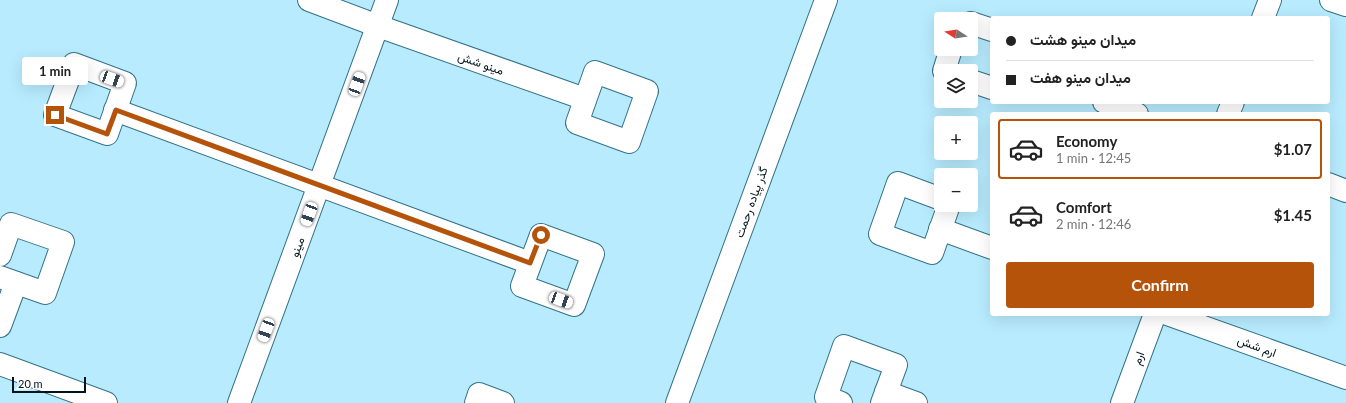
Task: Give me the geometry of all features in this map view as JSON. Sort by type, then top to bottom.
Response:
[{"type":"street","name":"مینو شش","points":[[309,0],[585,99]]},
{"type":"street","name":"مینو","points":[[240,403],[387,0]]},
{"type":"street","name":"گذر پیاده رحمت","points":[[677,403],[826,0]]},
{"type":"street","points":[[1264,16],[1270,0]]},
{"type":"street","points":[[1331,0],[1346,5]]},
{"type":"street","points":[[978,25],[990,29]]},
{"type":"street","points":[[978,83],[990,87]]},
{"type":"street","points":[[1110,104],[1132,112]]},
{"type":"street","points":[[116,110],[530,263]]},
{"type":"street","points":[[934,196],[898,183],[880,234],[932,253],[946,212]]},
{"type":"street","points":[[1330,185],[1346,191]]},
{"type":"street","points":[[0,255],[12,224],[63,242],[45,293],[8,280],[0,326]]},
{"type":"street","points":[[940,229],[990,247]]},
{"type":"street","name":"ارم","points":[[1122,403],[1154,316]]},
{"type":"street","name":"ارم شش","points":[[1173,316],[1346,378]]},
{"type":"street","points":[[841,403],[826,397],[844,346],[896,365],[884,398],[916,403]]},
{"type":"street","points":[[0,364],[106,403]]},
{"type":"street","points":[[476,403],[479,394],[503,403]]},
{"type":"route","points":[[55,115],[107,134],[116,110],[530,263],[541,235]]}]
